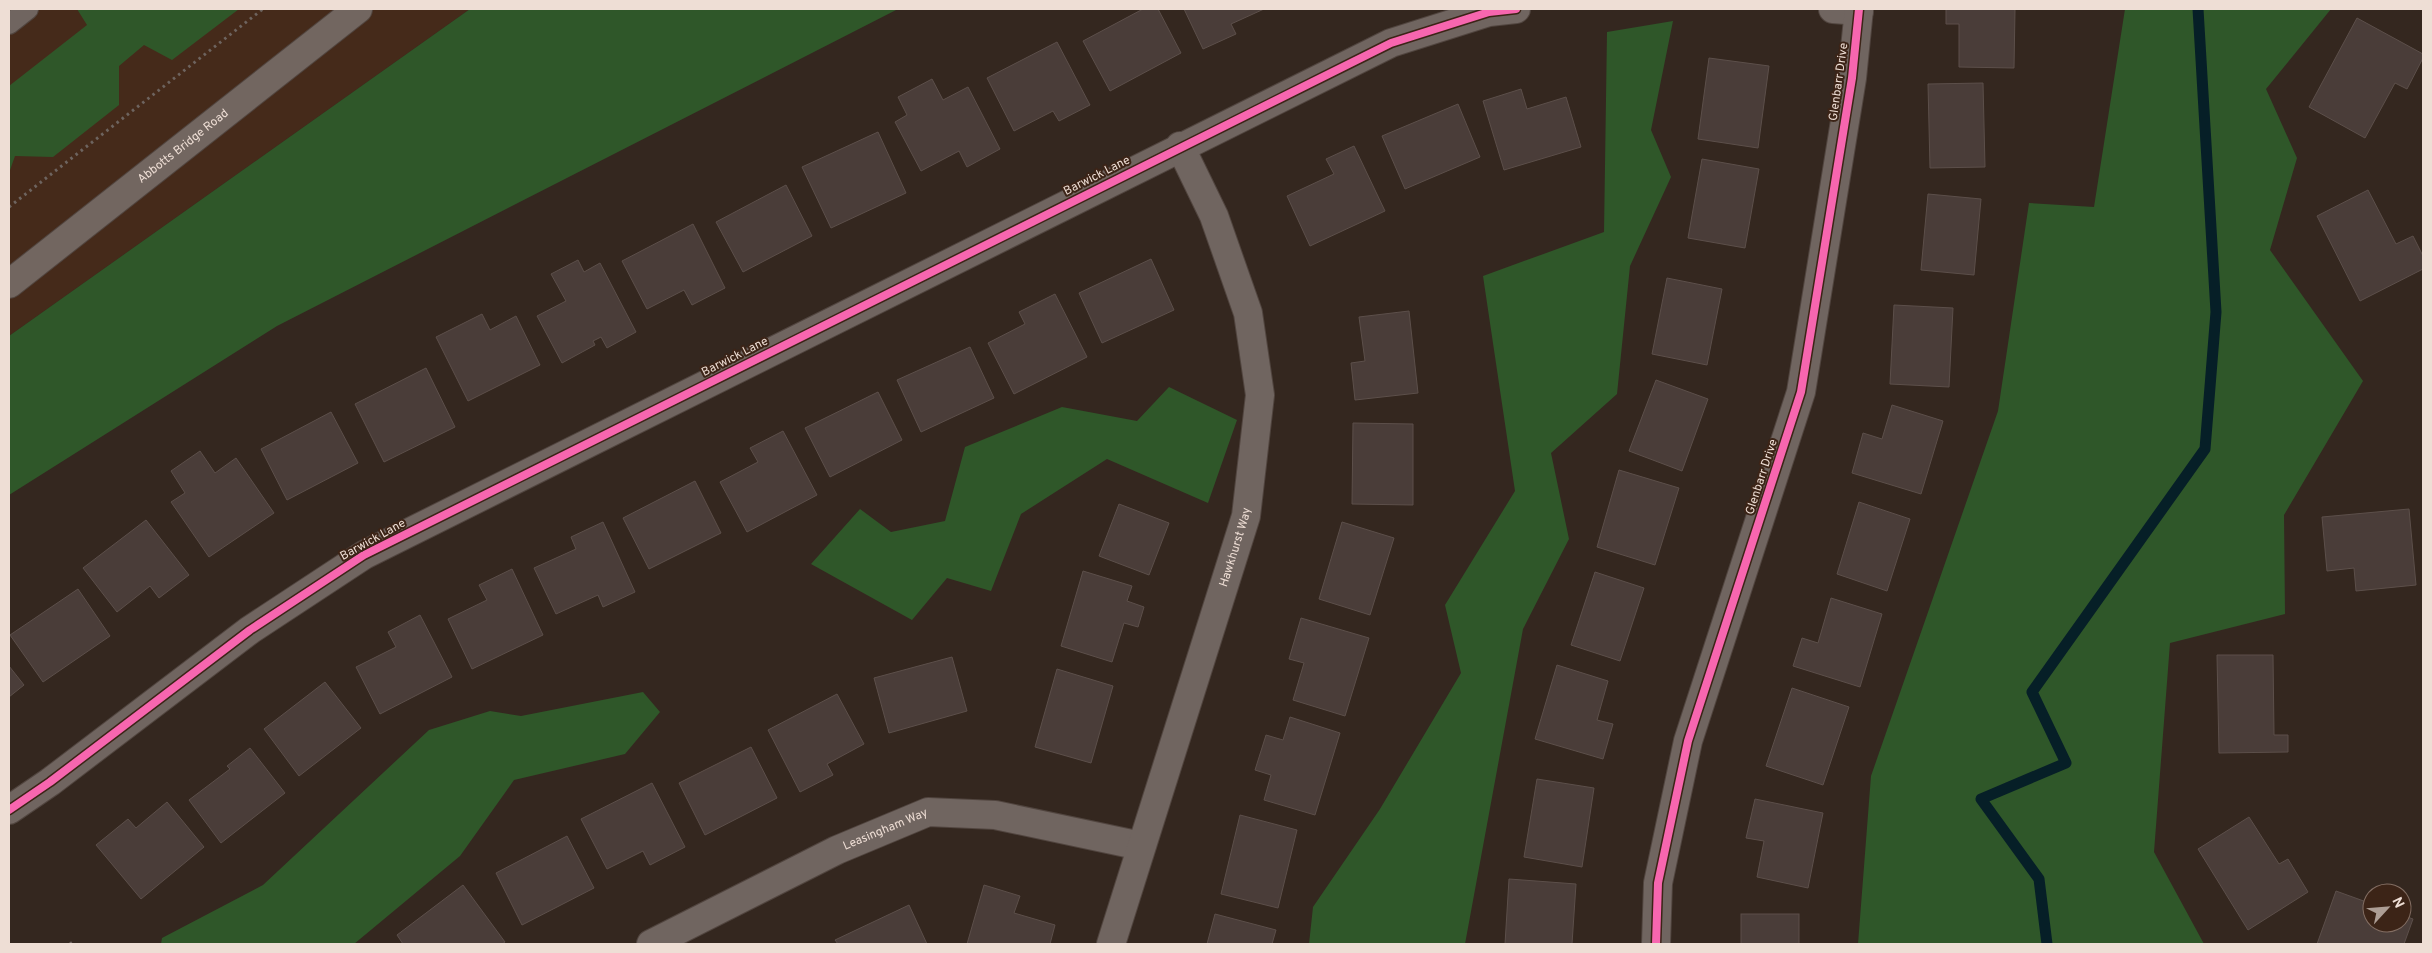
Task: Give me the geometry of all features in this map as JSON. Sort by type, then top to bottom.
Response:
[{"type":"main road","name":"Abbotts Bridge Road","points":[[9,284],[358,9]]},
{"type":"street","name":"Barwick Lane","points":[[9,810],[50,782],[250,630],[364,555],[1180,146],[1391,43],[1488,12],[1516,9]]},
{"type":"street","name":"Glenbarr Drive","points":[[1656,944],[1658,883],[1688,741],[1801,392],[1852,78],[1850,10]]},
{"type":"street","name":"Hawkhurst Way","points":[[1111,944],[1140,846],[1246,516],[1260,395],[1248,313],[1214,216],[1180,146]]},
{"type":"street","name":"Leasingham Way","points":[[651,944],[837,850],[928,812],[995,816],[1140,846]]},
{"type":"lane","points":[[9,24],[28,9]]},
{"type":"path","points":[[9,207],[263,9]]},
{"type":"path","points":[[70,944],[74,941]]},
{"type":"shaded area","points":[[9,9],[470,9],[9,336]]},
{"type":"green space","points":[[77,9],[239,9],[172,60],[144,45],[119,66],[119,105],[53,157],[15,156],[9,173],[9,86],[87,25]]},
{"type":"green space","points":[[470,9],[898,9],[277,326],[9,495],[9,336]]},
{"type":"green space","points":[[2125,9],[2331,9],[2266,89],[2297,158],[2270,250],[2363,381],[2284,515],[2285,614],[2170,643],[2154,852],[2204,944],[1858,944],[1871,776],[1998,411],[2029,203],[2094,207]]},
{"type":"green space","points":[[1673,21],[1651,130],[1671,177],[1630,266],[1617,394],[1551,453],[1569,539],[1523,629],[1465,944],[1309,944],[1313,907],[1380,809],[1461,673],[1445,605],[1515,491],[1483,276],[1604,232],[1607,32]]},
{"type":"green space","points":[[1169,387],[1237,420],[1208,503],[1107,459],[1021,514],[991,591],[947,578],[912,620],[811,564],[860,509],[891,532],[945,521],[965,447],[1062,407],[1137,421]]},
{"type":"green space","points":[[643,692],[660,712],[625,754],[514,780],[460,856],[354,944],[161,944],[162,938],[263,885],[429,730],[490,711],[521,716]]},
{"type":"building","points":[[1143,9],[1158,9],[1181,53],[1110,91],[1083,41]]},
{"type":"building","points":[[1184,9],[1264,9],[1231,24],[1236,34],[1203,49]]},
{"type":"building","points":[[1946,9],[2015,9],[2014,68],[1959,67],[1959,24],[1946,24]]},
{"type":"building","points":[[2357,18],[2423,54],[2423,58],[2407,89],[2395,83],[2365,138],[2309,107]]},
{"type":"building","points":[[1057,42],[1090,105],[1059,121],[1053,111],[1014,131],[987,78]]},
{"type":"building","points":[[1709,58],[1769,66],[1758,148],[1698,139]]},
{"type":"building","points":[[932,79],[943,100],[968,87],[1000,149],[967,167],[959,151],[921,171],[895,122],[907,115],[898,97]]},
{"type":"building","points":[[1983,83],[1985,167],[1930,168],[1928,84]]},
{"type":"building","points":[[1521,89],[1527,109],[1566,97],[1581,147],[1504,170],[1483,101]]},
{"type":"building","points":[[1458,104],[1480,157],[1405,189],[1382,136]]},
{"type":"building","points":[[878,132],[906,193],[831,228],[802,167]]},
{"type":"building","points":[[1354,146],[1385,211],[1310,246],[1287,196],[1334,174],[1326,159]]},
{"type":"building","points":[[1702,159],[1759,169],[1745,248],[1688,238]]},
{"type":"building","points":[[786,185],[812,236],[743,272],[716,222]]},
{"type":"building","points":[[2368,190],[2396,244],[2413,236],[2423,256],[2423,269],[2360,301],[2317,216]]},
{"type":"building","points":[[1928,194],[1981,199],[1974,275],[1921,270]]},
{"type":"building","points":[[693,224],[725,288],[692,305],[684,290],[647,309],[622,261]]},
{"type":"building","points":[[1151,259],[1174,310],[1102,343],[1079,293]]},
{"type":"building","points":[[578,260],[584,272],[600,263],[636,332],[607,348],[601,337],[593,341],[595,345],[562,363],[537,316],[566,301],[551,274]]},
{"type":"building","points":[[1667,278],[1722,289],[1707,365],[1652,354]]},
{"type":"building","points":[[1055,294],[1087,357],[1014,394],[988,343],[1025,324],[1019,312]]},
{"type":"building","points":[[1894,305],[1953,308],[1949,387],[1890,384]]},
{"type":"building","points":[[1409,311],[1418,393],[1355,400],[1351,363],[1365,361],[1359,317]]},
{"type":"building","points":[[482,314],[490,330],[516,316],[540,365],[468,401],[436,337]]},
{"type":"building","points":[[970,347],[994,398],[921,432],[897,380]]},
{"type":"building","points":[[426,368],[455,427],[384,462],[355,404]]},
{"type":"building","points":[[1656,380],[1708,399],[1682,471],[1629,451]]},
{"type":"building","points":[[878,392],[902,440],[830,477],[805,428]]},
{"type":"building","points":[[1892,405],[1943,421],[1921,494],[1852,473],[1863,433],[1882,439]]},
{"type":"building","points":[[331,412],[358,463],[287,500],[261,449]]},
{"type":"building","points":[[1353,423],[1413,424],[1413,505],[1352,504]]},
{"type":"building","points":[[783,431],[817,495],[747,532],[720,482],[758,462],[750,448]]},
{"type":"building","points":[[200,451],[215,473],[236,458],[274,513],[209,557],[171,502],[185,493],[171,471]]},
{"type":"building","points":[[1619,470],[1679,488],[1655,565],[1597,547]]},
{"type":"building","points":[[695,481],[721,533],[649,569],[623,518]]},
{"type":"building","points":[[1859,502],[1910,519],[1887,591],[1837,574]]},
{"type":"building","points":[[1119,504],[1169,523],[1149,575],[1099,556]]},
{"type":"building","points":[[2409,509],[2416,585],[2356,591],[2354,568],[2327,571],[2322,517]]},
{"type":"building","points":[[146,520],[189,575],[159,598],[150,586],[117,612],[83,568]]},
{"type":"building","points":[[603,522],[635,592],[603,607],[598,595],[556,614],[534,568],[576,549],[571,537]]},
{"type":"building","points":[[1342,522],[1394,538],[1370,615],[1319,599]]},
{"type":"building","points":[[512,569],[543,635],[472,669],[448,619],[487,600],[479,585]]},
{"type":"building","points":[[1083,571],[1132,586],[1127,601],[1144,607],[1138,627],[1124,623],[1112,662],[1061,646]]},
{"type":"building","points":[[1595,572],[1644,588],[1620,661],[1571,645]]},
{"type":"building","points":[[78,589],[110,636],[43,682],[10,635]]},
{"type":"building","points":[[1831,598],[1882,614],[1860,687],[1793,666],[1802,638],[1818,643]]},
{"type":"building","points":[[420,615],[452,677],[380,714],[356,667],[396,647],[388,632]]},
{"type":"building","points":[[1301,618],[1369,638],[1345,716],[1293,700],[1304,663],[1289,659]]},
{"type":"building","points":[[2217,655],[2273,655],[2274,735],[2288,735],[2288,752],[2219,753]]},
{"type":"building","points":[[952,657],[967,711],[889,733],[874,678]]},
{"type":"building","points":[[1557,665],[1608,681],[1597,720],[1613,724],[1603,759],[1535,739]]},
{"type":"building","points":[[9,666],[24,685],[9,697]]},
{"type":"building","points":[[1057,669],[1113,686],[1091,763],[1035,747]]},
{"type":"building","points":[[325,682],[361,728],[299,776],[264,729]]},
{"type":"building","points":[[1792,688],[1849,707],[1823,785],[1766,766]]},
{"type":"building","points":[[837,694],[864,744],[827,764],[833,775],[800,792],[768,730]]},
{"type":"building","points":[[1290,717],[1340,733],[1315,815],[1264,800],[1271,775],[1255,770],[1266,735],[1283,740]]},
{"type":"building","points":[[751,747],[777,798],[705,835],[679,783]]},
{"type":"building","points":[[250,748],[285,793],[221,843],[189,800],[230,769],[227,766]]},
{"type":"building","points":[[1537,779],[1594,788],[1582,867],[1524,857]]},
{"type":"building","points":[[652,783],[685,847],[650,865],[643,851],[607,869],[581,819]]},
{"type":"building","points":[[1755,799],[1823,813],[1808,888],[1757,877],[1764,841],[1746,838]]},
{"type":"building","points":[[167,802],[204,847],[141,899],[96,845],[128,819],[136,828]]},
{"type":"building","points":[[1240,815],[1297,830],[1278,908],[1221,894]]},
{"type":"building","points":[[2249,817],[2279,864],[2288,859],[2308,892],[2248,930],[2198,849]]},
{"type":"building","points":[[567,836],[594,888],[522,925],[496,873]]},
{"type":"building","points":[[1509,879],[1576,884],[1572,944],[1505,944]]},
{"type":"building","points":[[463,885],[505,942],[502,944],[403,944],[397,935]]},
{"type":"building","points":[[984,885],[1020,896],[1014,913],[1055,925],[1050,944],[967,944]]},
{"type":"building","points":[[2336,891],[2362,900],[2362,933],[2408,933],[2404,944],[2317,944]]},
{"type":"building","points":[[909,905],[927,944],[838,944],[835,940]]},
{"type":"building","points":[[1215,914],[1276,930],[1272,944],[1207,944]]},
{"type":"building","points":[[1741,914],[1799,914],[1799,944],[1741,944]]},
{"type":"waterway","points":[[2047,944],[2039,879],[1981,799],[2066,763],[2032,692],[2205,449],[2216,312],[2198,9]]},
{"type":"cycle path","points":[[9,810],[50,782],[250,630],[364,555],[1391,43],[1489,12],[1516,9]]},
{"type":"cycle path","points":[[1656,944],[1658,883],[1688,741],[1801,392],[1852,78],[1859,9]]}]
